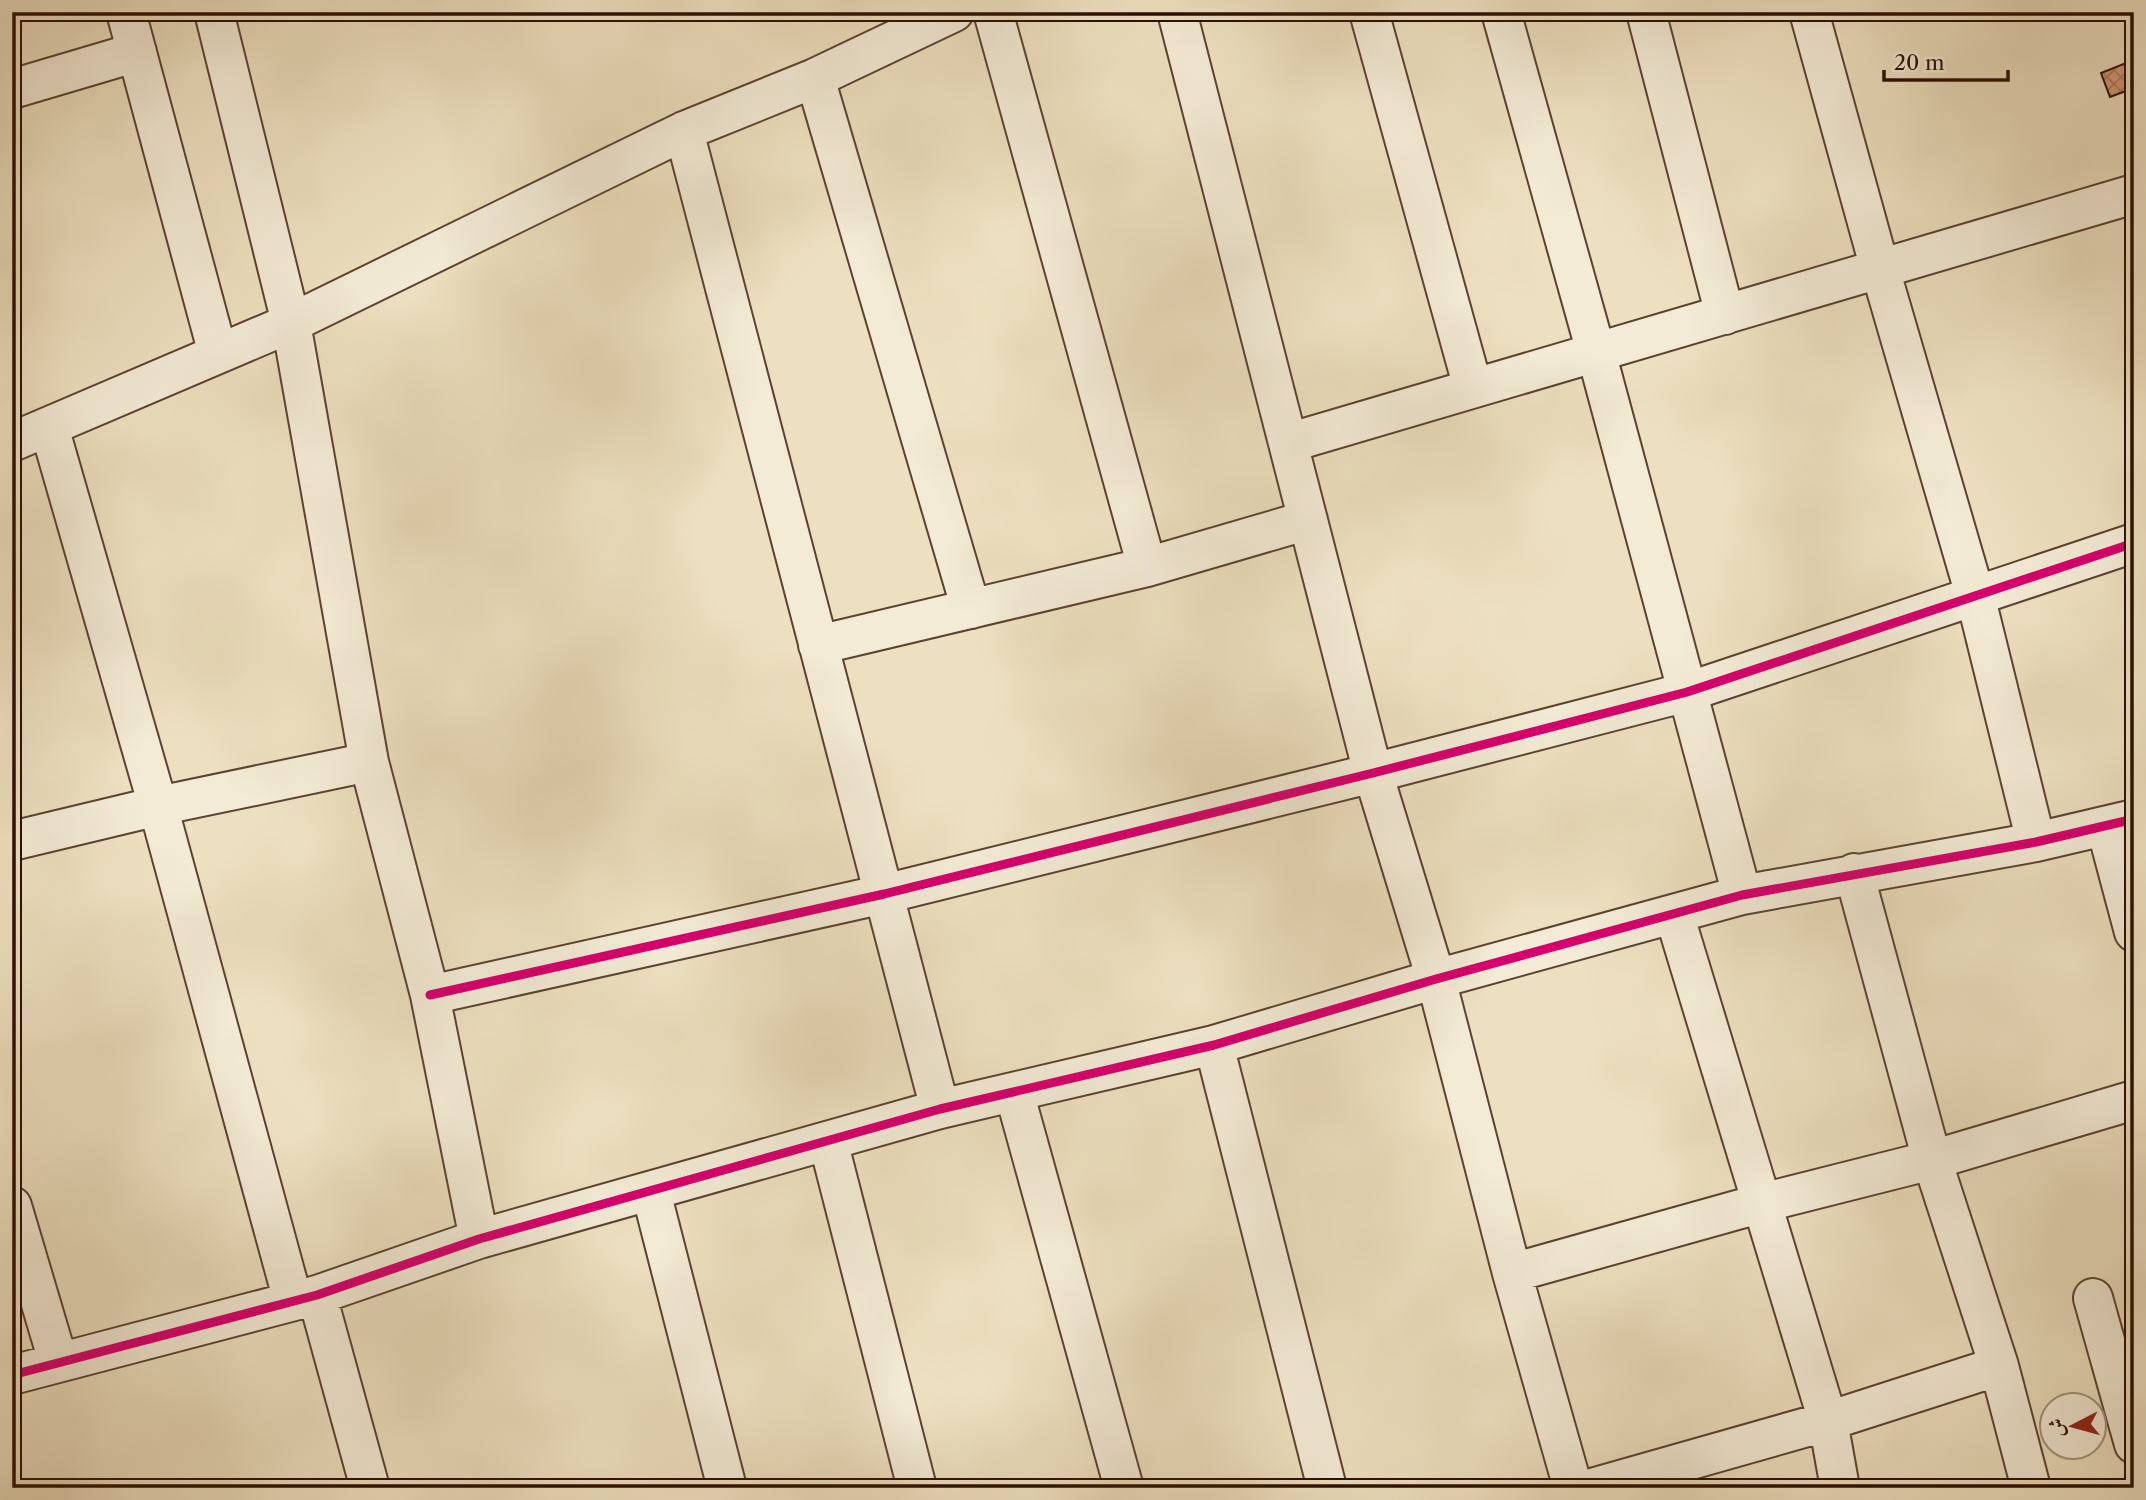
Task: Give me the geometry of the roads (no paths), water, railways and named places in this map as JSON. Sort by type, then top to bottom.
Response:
[{"type":"street","points":[[126,12],[218,354]]},
{"type":"street","points":[[214,12],[291,323],[369,762],[429,995],[479,1239]]},
{"type":"street","points":[[12,442],[291,323],[684,131],[815,78],[954,12]]},
{"type":"street","points":[[993,12],[1147,567]]},
{"type":"street","points":[[1177,12],[1373,773],[1436,979],[1512,1273],[1573,1488]]},
{"type":"street","points":[[1370,12],[1473,388]]},
{"type":"street","points":[[1501,12],[1596,352],[1742,895]]},
{"type":"street","points":[[1646,12],[1725,314]]},
{"type":"street","points":[[1810,12],[1880,269],[1975,595],[2036,842]]},
{"type":"street","points":[[12,89],[136,52]]},
{"type":"street","points":[[815,78],[971,609]]},
{"type":"street","points":[[684,131],[940,1110]]},
{"type":"street","points":[[1288,443],[2134,194]]},
{"type":"street","points":[[49,427],[158,806],[305,1298],[370,1488]]},
{"type":"street","points":[[818,645],[1147,567],[1308,520]]},
{"type":"street","points":[[429,995],[884,894],[1686,692],[2134,542]]},
{"type":"street","points":[[12,841],[158,806],[369,762]]},
{"type":"street","points":[[12,1375],[305,1298],[479,1239],[828,1141],[940,1110],[1214,1045],[1436,979],[1742,895],[2036,842],[2120,823],[2134,932]]},
{"type":"street","points":[[1854,873],[1932,1160],[1999,1366],[2031,1488]]},
{"type":"street","points":[[1674,914],[1828,1421],[1840,1488]]},
{"type":"street","points":[[1214,1045],[1327,1488]]},
{"type":"street","points":[[1014,1092],[1124,1488]]},
{"type":"street","points":[[1512,1273],[1762,1203],[1932,1160],[2134,1100]]},
{"type":"street","points":[[828,1141],[917,1488]]},
{"type":"street","points":[[651,1192],[727,1488]]},
{"type":"street","points":[[12,1206],[58,1362]]},
{"type":"street","points":[[2093,1298],[2134,1444]]},
{"type":"street","points":[[1592,1488],[1828,1421],[1999,1366]]}]
